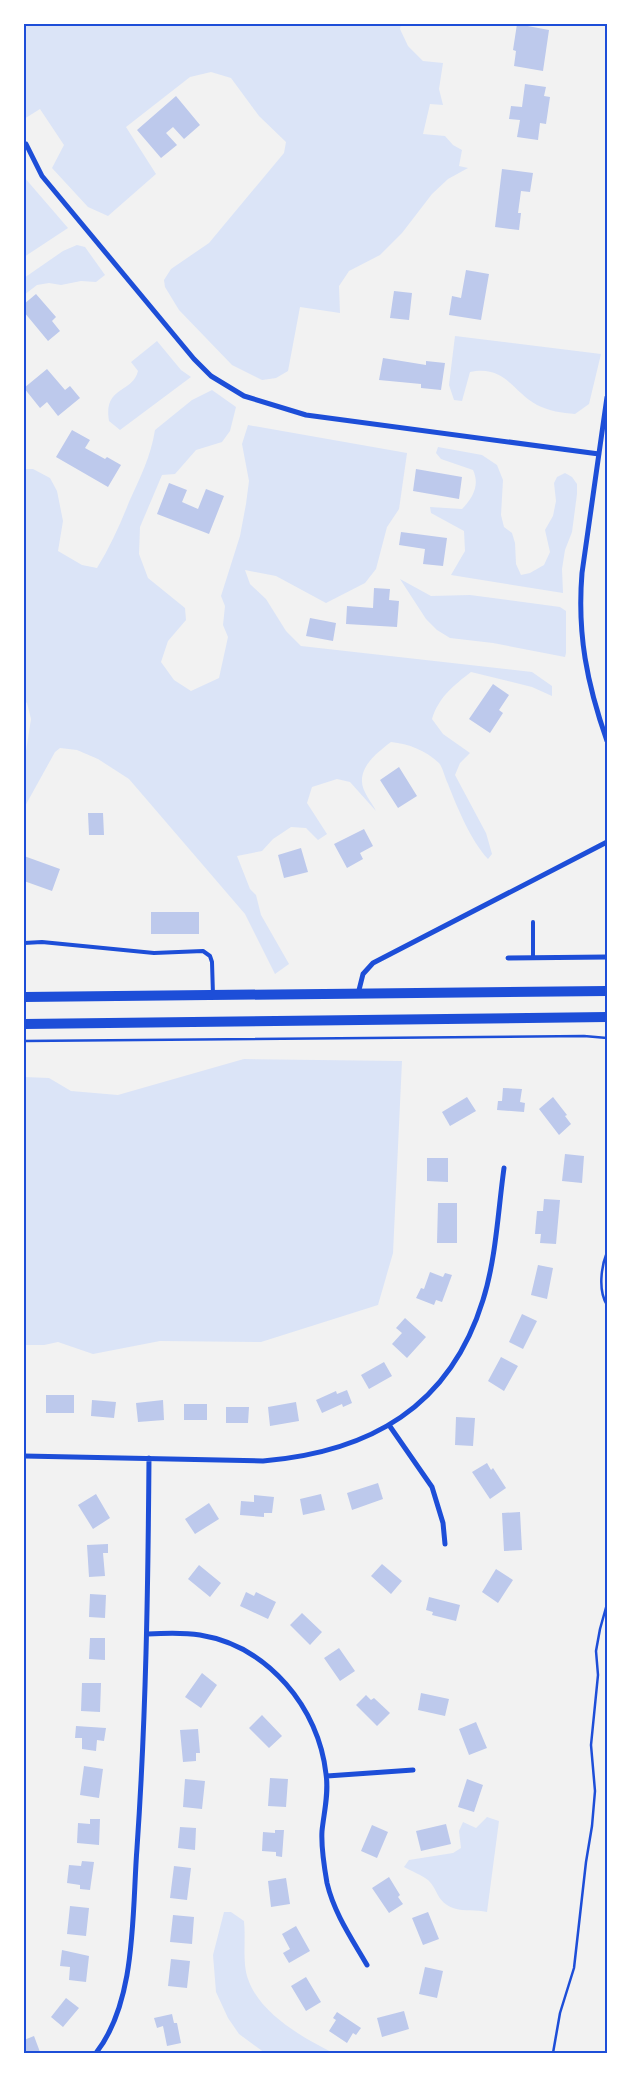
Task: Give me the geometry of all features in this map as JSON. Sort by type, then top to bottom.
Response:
[{"type":"main road","points":[[24,997],[607,991]]},
{"type":"main road","points":[[24,1024],[607,1018]]},
{"type":"street","points":[[26,144],[42,176],[194,359],[211,376],[244,396],[306,415],[598,454]]},
{"type":"street","points":[[607,397],[582,573],[580,618],[585,665],[595,706],[607,741]]},
{"type":"street","points":[[358,994],[363,974],[373,963],[607,842]]},
{"type":"street","points":[[508,958],[607,957]]},
{"type":"street","points":[[24,1456],[263,1461],[294,1458],[337,1448],[359,1440],[389,1425],[408,1413],[446,1375],[461,1353],[473,1329],[489,1279],[504,1168]]},
{"type":"street","points":[[389,1425],[432,1487],[443,1523],[445,1544]]},
{"type":"street","points":[[99,2052],[118,2009],[128,1967],[143,1751],[150,1458]]},
{"type":"street","points":[[147,1634],[177,1633],[201,1635],[222,1641],[246,1652],[268,1667],[297,1697],[312,1721],[320,1742],[327,1776],[322,1832],[323,1859],[328,1885],[338,1915],[367,1965]]},
{"type":"street","points":[[327,1776],[413,1770]]},
{"type":"lane","points":[[533,922],[533,958]]},
{"type":"lane","points":[[24,943],[42,942],[154,953],[203,951],[210,956],[212,962],[213,996]]},
{"type":"path","points":[[24,1041],[584,1036],[607,1038]]},
{"type":"path","points":[[607,1252],[602,1288],[607,1305]]},
{"type":"path","points":[[553,2053],[560,2014],[574,1968],[592,1826],[595,1791],[591,1745],[598,1675],[596,1650],[607,1604]]},
{"type":"shaded area","points":[[24,24],[401,24],[400,29],[408,46],[423,61],[443,63],[439,89],[443,105],[430,104],[423,134],[445,136],[453,145],[462,150],[459,166],[468,168],[448,179],[432,194],[402,233],[380,255],[349,271],[339,286],[340,313],[300,307],[288,371],[276,378],[262,380],[232,365],[179,310],[165,287],[164,280],[171,269],[209,243],[284,153],[286,142],[259,116],[231,78],[211,72],[190,77],[126,127],[156,174],[108,216],[88,207],[52,168],[64,145],[40,109],[24,119]]},
{"type":"shaded area","points":[[24,177],[68,228],[24,257]]},
{"type":"shaded area","points":[[77,245],[85,247],[105,275],[96,282],[81,281],[61,285],[49,283],[37,285],[24,295],[24,278],[63,251]]},
{"type":"shaded area","points":[[455,336],[601,354],[589,404],[575,414],[546,409],[528,399],[500,376],[492,372],[482,371],[470,372],[462,401],[454,400],[449,385]]},
{"type":"shaded area","points":[[157,341],[181,370],[191,377],[120,430],[109,421],[108,410],[110,402],[114,396],[135,378],[138,371],[131,362]]},
{"type":"shaded area","points":[[212,390],[236,407],[230,431],[222,442],[196,450],[175,474],[162,475],[140,527],[139,554],[148,578],[185,608],[186,620],[168,641],[161,662],[174,680],[191,691],[219,678],[228,637],[223,625],[225,606],[221,596],[240,536],[249,481],[242,444],[248,425],[407,453],[399,509],[387,527],[376,569],[365,583],[326,603],[276,576],[245,570],[250,584],[266,599],[286,631],[301,646],[532,672],[552,686],[552,696],[532,687],[471,672],[442,698],[432,719],[443,734],[470,753],[460,763],[455,775],[486,833],[492,854],[488,859],[465,823],[439,763],[417,748],[391,742],[371,759],[362,776],[364,789],[376,811],[350,782],[337,779],[312,787],[307,803],[327,834],[318,840],[306,828],[291,827],[273,839],[262,851],[237,856],[250,889],[256,895],[261,915],[289,964],[275,974],[245,914],[129,779],[98,759],[77,750],[60,748],[55,752],[24,808],[24,764],[31,719],[27,703],[24,701],[24,469],[33,469],[50,478],[57,491],[63,521],[58,551],[82,565],[97,568],[115,536],[141,476],[151,449],[155,430],[192,400]]},
{"type":"shaded area","points":[[438,447],[482,455],[497,465],[503,480],[501,515],[504,527],[512,533],[515,543],[516,564],[521,575],[530,573],[544,565],[550,552],[545,530],[553,516],[556,501],[554,483],[557,477],[565,473],[572,477],[577,484],[577,494],[572,532],[565,550],[562,569],[563,593],[451,575],[465,551],[464,531],[431,513],[430,507],[462,509],[472,496],[476,481],[473,470],[441,459],[436,453]]},
{"type":"shaded area","points":[[400,579],[431,596],[470,595],[560,607],[566,611],[565,657],[493,643],[450,638],[437,630],[426,619]]},
{"type":"shaded area","points":[[244,1059],[402,1061],[393,1253],[378,1305],[261,1342],[160,1341],[93,1354],[58,1342],[44,1345],[24,1345],[24,1077],[49,1078],[71,1091],[118,1095]]},
{"type":"shaded area","points":[[487,1817],[499,1821],[487,1912],[453,1908],[443,1902],[428,1880],[404,1867],[409,1860],[453,1853],[461,1848],[459,1831],[463,1822],[476,1828]]},
{"type":"shaded area","points":[[224,1912],[231,1912],[244,1921],[246,1972],[254,1992],[262,2003],[283,2023],[308,2040],[333,2053],[265,2053],[239,2034],[228,2018],[216,1992],[213,1955]]},
{"type":"building","points":[[517,24],[549,30],[543,71],[514,66],[516,51],[513,50]]},
{"type":"building","points":[[525,84],[546,87],[544,96],[550,97],[546,124],[540,123],[538,140],[517,137],[520,120],[509,119],[511,106],[522,107]]},
{"type":"building","points":[[176,96],[200,125],[184,139],[173,127],[166,133],[177,145],[161,158],[137,130]]},
{"type":"building","points":[[502,169],[533,173],[530,192],[521,191],[518,213],[521,213],[519,230],[495,227]]},
{"type":"building","points":[[466,270],[489,274],[481,320],[449,315],[452,296],[461,298]]},
{"type":"building","points":[[394,291],[412,293],[409,320],[390,318]]},
{"type":"building","points":[[36,294],[56,317],[52,321],[60,331],[48,341],[24,312],[24,304]]},
{"type":"building","points":[[383,358],[426,365],[426,361],[445,363],[441,390],[421,388],[421,384],[379,380]]},
{"type":"building","points":[[47,369],[65,390],[70,386],[80,398],[58,416],[47,402],[40,408],[24,388]]},
{"type":"building","points":[[72,430],[90,440],[85,448],[121,465],[108,487],[56,457]]},
{"type":"building","points":[[416,469],[462,477],[459,499],[413,491]]},
{"type":"building","points":[[169,483],[187,490],[182,502],[198,509],[206,489],[224,496],[209,534],[157,514]]},
{"type":"building","points":[[401,532],[447,538],[443,566],[423,564],[425,549],[399,545]]},
{"type":"building","points":[[374,588],[390,589],[389,600],[399,601],[397,627],[346,624],[347,606],[373,608]]},
{"type":"building","points":[[310,618],[336,623],[333,641],[306,636]]},
{"type":"building","points":[[493,684],[509,695],[499,710],[503,713],[490,733],[469,719]]},
{"type":"building","points":[[399,767],[417,796],[398,808],[380,780]]},
{"type":"building","points":[[88,813],[103,813],[104,835],[89,835]]},
{"type":"building","points":[[364,829],[373,846],[360,853],[363,859],[347,868],[334,844]]},
{"type":"building","points":[[301,848],[308,872],[284,878],[278,855]]},
{"type":"building","points":[[24,856],[60,869],[52,891],[24,881]]},
{"type":"building","points":[[151,912],[199,912],[199,934],[151,934]]},
{"type":"building","points":[[503,1088],[522,1089],[520,1102],[525,1103],[524,1112],[497,1110],[498,1101],[502,1101]]},
{"type":"building","points":[[467,1097],[476,1111],[450,1126],[442,1112]]},
{"type":"building","points":[[553,1097],[567,1115],[565,1116],[571,1124],[559,1135],[539,1109]]},
{"type":"building","points":[[565,1154],[584,1156],[582,1183],[562,1181]]},
{"type":"building","points":[[427,1158],[448,1158],[448,1182],[427,1181]]},
{"type":"building","points":[[544,1199],[560,1200],[556,1244],[540,1243],[541,1234],[535,1234],[537,1211],[543,1211]]},
{"type":"building","points":[[438,1203],[457,1203],[457,1243],[437,1243]]},
{"type":"building","points":[[538,1265],[553,1268],[547,1299],[531,1295]]},
{"type":"building","points":[[430,1272],[443,1277],[445,1273],[452,1275],[442,1302],[436,1300],[434,1305],[416,1298],[421,1288],[424,1289]]},
{"type":"building","points":[[522,1314],[537,1321],[523,1349],[509,1342]]},
{"type":"building","points":[[405,1318],[426,1337],[407,1358],[392,1344],[402,1333],[396,1328]]},
{"type":"building","points":[[501,1357],[518,1366],[504,1391],[488,1381]]},
{"type":"building","points":[[384,1362],[392,1376],[369,1389],[361,1375]]},
{"type":"building","points":[[347,1390],[352,1403],[343,1407],[342,1404],[322,1413],[316,1400],[336,1391],[337,1394]]},
{"type":"building","points":[[46,1395],[74,1395],[74,1413],[46,1413]]},
{"type":"building","points":[[92,1400],[116,1402],[114,1418],[91,1416]]},
{"type":"building","points":[[163,1400],[164,1420],[138,1422],[136,1403]]},
{"type":"building","points":[[296,1402],[299,1421],[270,1426],[268,1407]]},
{"type":"building","points":[[184,1404],[207,1404],[207,1420],[184,1420]]},
{"type":"building","points":[[226,1407],[249,1407],[248,1423],[226,1423]]},
{"type":"building","points":[[456,1417],[475,1418],[473,1446],[455,1445]]},
{"type":"building","points":[[487,1463],[491,1470],[493,1468],[506,1488],[490,1499],[472,1472]]},
{"type":"building","points":[[378,1483],[383,1499],[352,1510],[347,1493]]},
{"type":"building","points":[[96,1494],[110,1518],[93,1529],[78,1505]]},
{"type":"building","points":[[321,1494],[325,1510],[303,1515],[300,1499]]},
{"type":"building","points":[[254,1495],[274,1497],[272,1513],[264,1513],[264,1517],[240,1515],[241,1501],[254,1502]]},
{"type":"building","points":[[209,1503],[219,1519],[195,1534],[185,1519]]},
{"type":"building","points":[[520,1512],[522,1550],[504,1551],[502,1513]]},
{"type":"building","points":[[108,1544],[108,1553],[103,1553],[105,1576],[89,1577],[87,1545]]},
{"type":"building","points":[[382,1564],[402,1581],[391,1594],[371,1576]]},
{"type":"building","points":[[199,1565],[221,1583],[210,1597],[188,1579]]},
{"type":"building","points":[[496,1569],[513,1580],[498,1603],[482,1592]]},
{"type":"building","points":[[246,1592],[254,1596],[256,1592],[276,1602],[268,1619],[240,1606]]},
{"type":"building","points":[[90,1594],[106,1595],[105,1618],[89,1617]]},
{"type":"building","points":[[429,1597],[460,1605],[456,1621],[432,1615],[433,1612],[426,1610]]},
{"type":"building","points":[[302,1613],[322,1632],[310,1645],[290,1625]]},
{"type":"building","points":[[90,1638],[105,1638],[105,1660],[89,1659]]},
{"type":"building","points":[[339,1648],[355,1671],[340,1681],[324,1658]]},
{"type":"building","points":[[202,1673],[217,1685],[201,1708],[185,1697]]},
{"type":"building","points":[[82,1683],[101,1683],[100,1712],[81,1711]]},
{"type":"building","points":[[421,1693],[449,1699],[445,1716],[418,1710]]},
{"type":"building","points":[[366,1695],[371,1700],[374,1698],[390,1713],[377,1726],[356,1705]]},
{"type":"building","points":[[262,1715],[282,1736],[269,1748],[249,1728]]},
{"type":"building","points":[[476,1722],[487,1748],[469,1755],[459,1729]]},
{"type":"building","points":[[76,1726],[106,1728],[104,1741],[97,1740],[96,1751],[82,1749],[82,1738],[75,1738]]},
{"type":"building","points":[[198,1729],[200,1753],[196,1753],[196,1761],[183,1762],[180,1730]]},
{"type":"building","points":[[84,1766],[103,1769],[99,1798],[80,1795]]},
{"type":"building","points":[[270,1778],[288,1779],[286,1807],[268,1806]]},
{"type":"building","points":[[185,1779],[205,1781],[202,1809],[183,1807]]},
{"type":"building","points":[[467,1779],[483,1785],[474,1812],[458,1807]]},
{"type":"building","points":[[90,1819],[100,1819],[99,1845],[77,1843],[78,1823],[90,1824]]},
{"type":"building","points":[[446,1824],[451,1844],[421,1851],[416,1831]]},
{"type":"building","points":[[372,1825],[388,1832],[377,1858],[361,1851]]},
{"type":"building","points":[[180,1827],[196,1828],[195,1850],[178,1848]]},
{"type":"building","points":[[275,1830],[284,1830],[282,1857],[276,1856],[276,1852],[262,1851],[263,1832],[275,1833]]},
{"type":"building","points":[[82,1861],[94,1862],[90,1890],[80,1889],[80,1885],[67,1883],[69,1865],[81,1866]]},
{"type":"building","points":[[174,1866],[191,1868],[187,1900],[170,1898]]},
{"type":"building","points":[[389,1877],[403,1904],[389,1913],[372,1888]]},
{"type":"building","points":[[286,1878],[290,1904],[271,1907],[268,1881]]},
{"type":"building","points":[[70,1906],[89,1908],[86,1936],[67,1934]]},
{"type":"building","points":[[428,1912],[439,1939],[423,1945],[412,1918]]},
{"type":"building","points":[[173,1915],[194,1917],[192,1944],[170,1942]]},
{"type":"building","points":[[296,1926],[310,1951],[289,1963],[283,1953],[290,1949],[282,1934]]},
{"type":"building","points":[[62,1950],[89,1956],[86,1982],[69,1980],[70,1967],[60,1966]]},
{"type":"building","points":[[171,1959],[190,1961],[187,1988],[168,1986]]},
{"type":"building","points":[[425,1967],[443,1971],[437,1998],[419,1994]]},
{"type":"building","points":[[306,1977],[321,2002],[306,2011],[291,1986]]},
{"type":"building","points":[[66,1998],[79,2008],[63,2027],[51,2017]]},
{"type":"building","points":[[404,2011],[409,2029],[382,2037],[377,2018]]},
{"type":"building","points":[[337,2012],[361,2028],[356,2035],[353,2033],[347,2043],[329,2031],[336,2020],[333,2018]]},
{"type":"building","points":[[172,2014],[174,2023],[177,2023],[181,2043],[167,2046],[163,2026],[157,2028],[154,2018]]},
{"type":"building","points":[[34,2036],[40,2052],[24,2053],[24,2040]]}]
